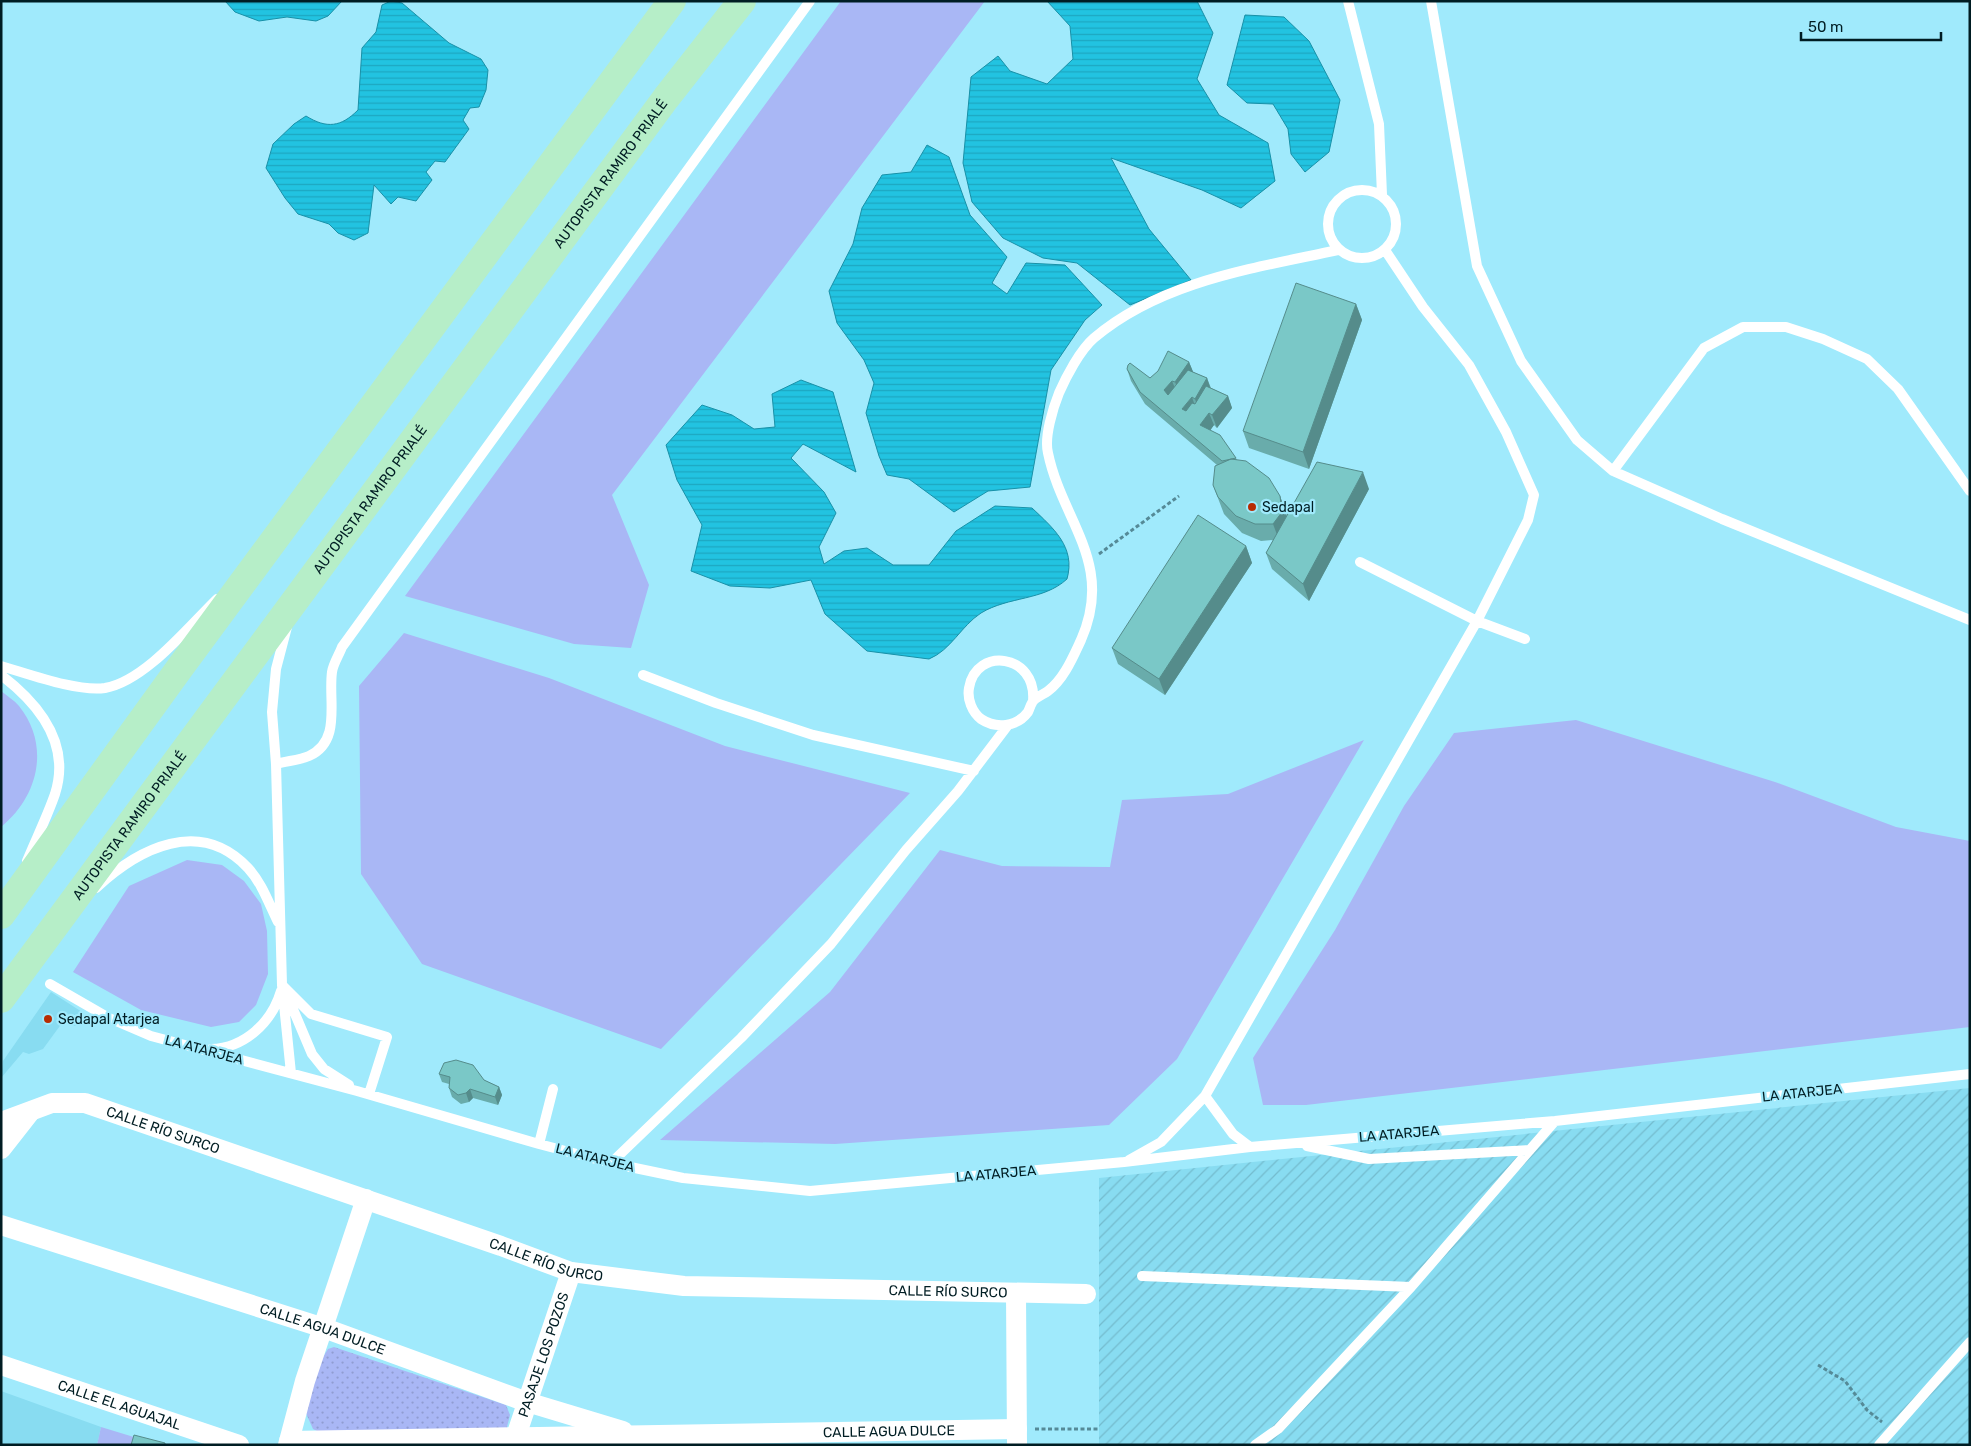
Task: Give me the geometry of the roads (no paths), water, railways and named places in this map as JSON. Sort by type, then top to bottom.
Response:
[{"type":"highway","points":[[7,907],[179,669],[672,1]]},
{"type":"highway","name":"AUTOPISTA RAMIRO PRIALÉ","points":[[1,999],[660,106],[742,1]]},
{"type":"street","name":"CALLE RÍO SURCO","points":[[1,1122],[52,1103],[85,1103],[366,1199],[571,1272],[684,1286],[1086,1294]]},
{"type":"street","points":[[1,1149],[31,1110]]},
{"type":"street","points":[[288,1443],[305,1381],[366,1199]]},
{"type":"street","name":"CALLE AGUA DULCE","points":[[1,1225],[324,1328],[527,1402],[641,1441]]},
{"type":"street","name":"PASAJE LOS POZOS","points":[[515,1442],[571,1272]]},
{"type":"street","points":[[1016,1293],[1017,1437]]},
{"type":"street","name":"CALLE EL AGUAJAL","points":[[1,1365],[239,1445]]},
{"type":"street","name":"CALLE AGUA DULCE","points":[[288,1443],[1017,1437]]},
{"type":"lane","points":[[276,764],[309,756],[320,749],[327,740],[331,729],[332,670],[342,647],[810,1]]},
{"type":"lane","points":[[1348,1],[1379,124],[1382,195]]},
{"type":"lane","points":[[1431,1],[1477,266],[1521,362],[1577,440],[1613,471],[1722,520],[1970,620]]},
{"type":"lane","points":[[1354,190],[1368,190],[1382,195],[1392,207],[1397,222],[1394,237],[1385,250],[1374,256],[1361,259],[1349,256],[1338,250],[1329,238],[1327,223],[1330,208],[1340,196],[1354,190]]},
{"type":"lane","points":[[1033,701],[1050,690],[1069,664],[1082,638],[1089,617],[1092,585],[1089,559],[1047,451],[1052,409],[1065,378],[1092,340],[1133,311],[1178,291],[1224,275],[1338,250]]},
{"type":"lane","points":[[1124,1162],[1161,1142],[1205,1096],[1477,621],[1528,520],[1534,495],[1506,432],[1469,366],[1423,307],[1385,250]]},
{"type":"lane","points":[[1613,471],[1704,348],[1743,327],[1786,327],[1823,339],[1867,359],[1898,389],[1970,491]]},
{"type":"lane","points":[[1,666],[67,685],[104,688],[123,682],[140,674],[274,542]]},
{"type":"lane","points":[[1360,562],[1477,621],[1525,639]]},
{"type":"lane","points":[[291,1073],[282,985],[276,764],[272,712],[276,669],[284,635],[298,595]]},
{"type":"lane","points":[[611,1163],[741,1038],[831,944],[906,850],[974,770],[1008,725],[1019,720],[1028,712],[1033,701],[1031,680],[1018,665],[1008,661],[997,661],[987,664],[978,670],[969,688],[972,709],[988,723],[1008,725]]},
{"type":"lane","points":[[1,675],[22,691],[42,713],[54,734],[60,766],[55,794],[7,907]]},
{"type":"lane","points":[[643,675],[716,703],[813,735],[974,770]]},
{"type":"lane","points":[[52,930],[99,885],[135,858],[167,844],[184,840],[200,841],[212,845],[226,850],[238,859],[258,881],[280,927]]},
{"type":"lane","name":"LA ATARJEA","points":[[50,984],[90,1008],[134,1029],[171,1043],[369,1094],[539,1144],[611,1163],[683,1178],[810,1191],[1124,1162],[1250,1147],[1555,1121],[1970,1074]]},
{"type":"lane","points":[[203,1050],[222,1049],[235,1044],[261,1028],[278,1003],[282,985]]},
{"type":"lane","points":[[282,985],[312,1054],[324,1069],[357,1091]]},
{"type":"lane","points":[[282,985],[311,1014],[386,1037],[369,1094]]},
{"type":"lane","points":[[539,1144],[553,1089]]},
{"type":"lane","points":[[1205,1096],[1233,1134],[1250,1147]]},
{"type":"lane","points":[[1256,1445],[1278,1429],[1411,1287],[1555,1121]]},
{"type":"lane","points":[[1296,1143],[1369,1160],[1530,1150]]},
{"type":"lane","points":[[1142,1276],[1411,1287]]},
{"type":"lane","points":[[1879,1445],[1970,1342]]},
{"type":"place","name":"Sedapal","points":[[1252,507]]},
{"type":"place","name":"Sedapal Atarjea","points":[[48,1019]]}]
